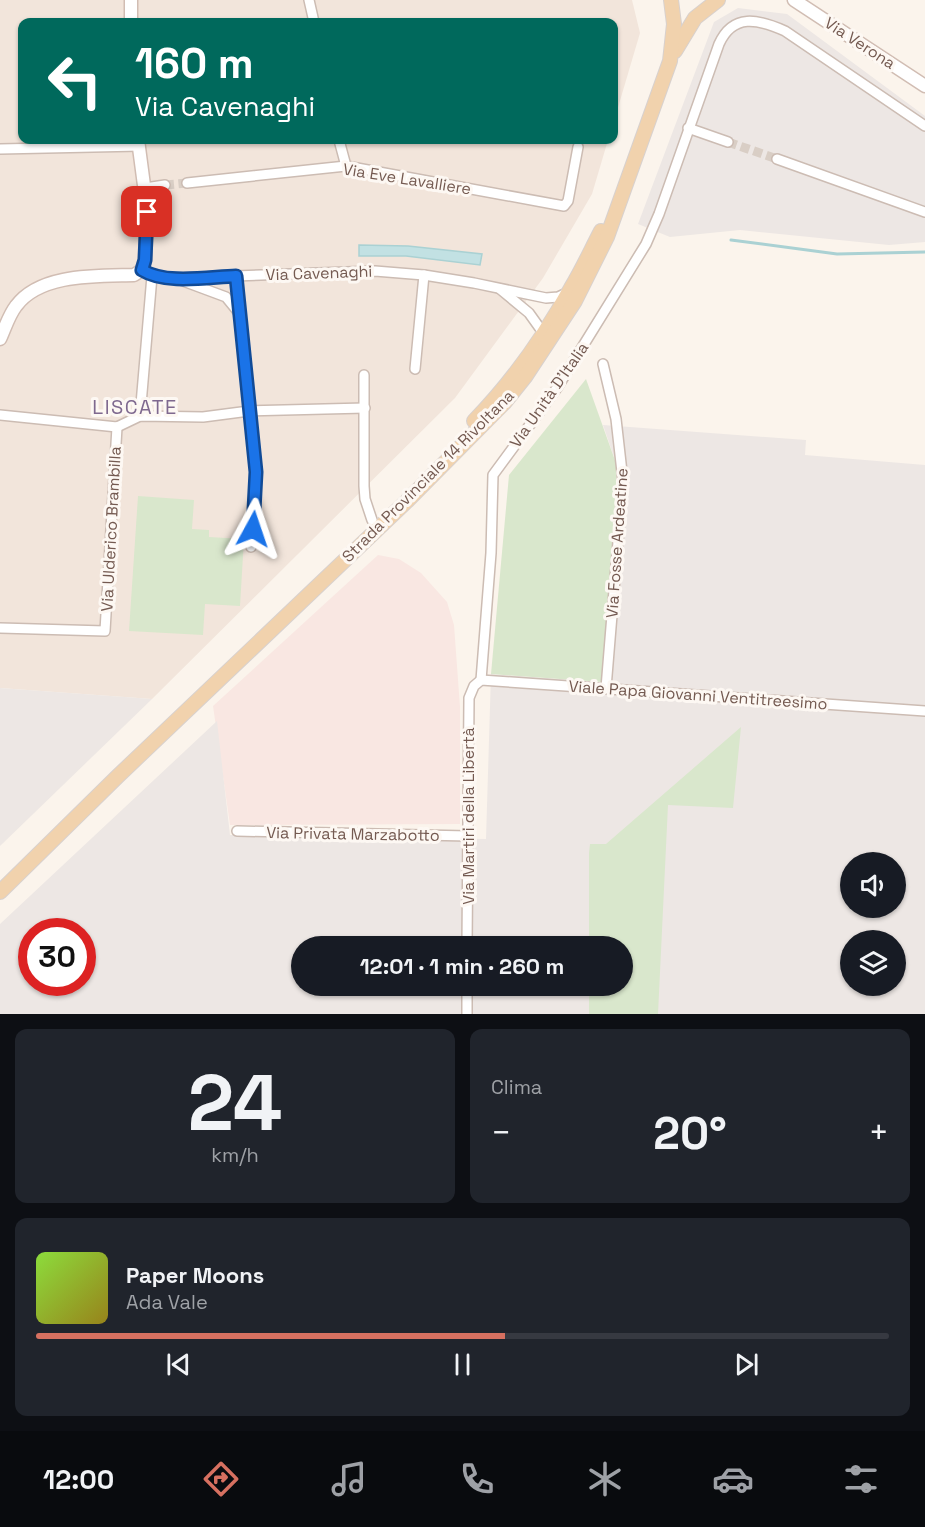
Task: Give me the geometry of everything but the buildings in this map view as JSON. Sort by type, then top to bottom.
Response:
[{"type":"main road","name":"Strada Provinciale 14 Rivoltana","points":[[670,61],[674,24],[671,0]]},
{"type":"main road","name":"Strada Provinciale 14 Rivoltana","points":[[699,0],[719,0]]},
{"type":"main road","name":"Strada Provinciale 14 Rivoltana","points":[[0,892],[407,501],[505,402],[543,351],[575,301],[601,253],[670,61],[692,22],[702,11],[719,0]]},
{"type":"main road","name":"Strada Provinciale 14 Rivoltana","points":[[211,687],[294,596],[480,415],[544,334],[619,201]]},
{"type":"street","points":[[131,0],[131,18]]},
{"type":"street","points":[[309,0],[313,18]]},
{"type":"street","name":"Via Verona","points":[[794,0],[925,86]]},
{"type":"street","name":"Via Unità D'Italia","points":[[478,683],[491,553],[493,475],[557,388],[642,251],[657,219],[723,36],[732,26],[751,21],[775,27],[795,37],[925,126]]},
{"type":"street","points":[[688,128],[728,142]]},
{"type":"street","points":[[0,150],[119,144]]},
{"type":"street","points":[[139,144],[147,217],[145,260],[147,273],[140,416]]},
{"type":"street","points":[[340,144],[346,166]]},
{"type":"street","name":"Via Eve Lavalliere","points":[[187,183],[346,166],[564,206],[568,201],[578,147]]},
{"type":"street","points":[[777,159],[925,212]]},
{"type":"street","points":[[145,188],[165,185]]},
{"type":"street","name":"Via Cavenaghi","points":[[147,273],[174,278],[353,271],[424,275],[549,298],[563,295],[572,288]]},
{"type":"street","points":[[0,339],[17,305],[41,287],[58,280],[147,273]]},
{"type":"street","points":[[415,369],[424,275]]},
{"type":"street","points":[[236,276],[257,484],[251,548]]},
{"type":"street","points":[[174,278],[225,296],[239,313]]},
{"type":"street","name":"Via Cavenaghi","points":[[498,288],[529,313],[544,334]]},
{"type":"street","name":"Via Fosse Ardeatine","points":[[603,364],[616,419],[623,481],[606,688]]},
{"type":"street","points":[[364,375],[364,490],[372,520]]},
{"type":"street","points":[[0,415],[117,427],[140,416],[203,417],[249,411],[364,408]]},
{"type":"street","name":"Via Ulderico Brambilla","points":[[0,628],[105,631],[117,427]]},
{"type":"street","name":"Viale Papa Giovanni Ventitreesimo","points":[[478,683],[606,688],[925,711]]},
{"type":"street","name":"Via Martiri della Libertà","points":[[467,936],[469,698],[478,683]]},
{"type":"street","name":"Via Privata Marzabotto","points":[[237,831],[468,836]]},
{"type":"street","points":[[467,996],[467,1014]]},
{"type":"shaded area","points":[[0,0],[632,0],[640,33],[618,107],[618,18],[18,18],[18,144],[607,144],[592,194],[543,278],[455,398],[152,699],[0,688]]},
{"type":"shaded area","points":[[738,8],[787,14],[925,116],[925,242],[889,245],[740,230],[670,237],[638,224],[714,22]]},
{"type":"shaded area","points":[[603,425],[806,440],[805,455],[925,465],[925,1014],[0,1014],[0,924],[217,721],[230,835],[486,839],[491,674],[600,682],[611,572],[617,466]]},
{"type":"shaded area","points":[[378,555],[399,559],[421,573],[447,602],[454,625],[460,707],[460,824],[230,825],[213,706]]},
{"type":"shaded area","points":[[0,688],[152,699],[0,846]]},
{"type":"green space","points":[[586,379],[617,466],[611,572],[601,682],[491,674],[509,475]]},
{"type":"green space","points":[[138,496],[194,500],[192,529],[209,530],[209,537],[244,539],[240,606],[205,604],[203,635],[129,631]]},
{"type":"green space","points":[[741,727],[733,808],[668,805],[658,1014],[589,1014],[589,996],[633,996],[633,936],[589,936],[590,844],[606,844]]},
{"type":"water","points":[[359,245],[408,246],[482,254],[480,265],[406,256],[359,256]]},
{"type":"waterway","points":[[731,240],[837,254],[925,252]]},
{"type":"tunnel","points":[[728,142],[777,159]]},
{"type":"tunnel","points":[[165,185],[187,183]]},
{"type":"district","name":"LISCATE","points":[[135,407]]},
{"type":"route","points":[[147,212],[145,260],[142,270],[152,276],[174,278],[236,276],[256,472],[253,529]]}]
